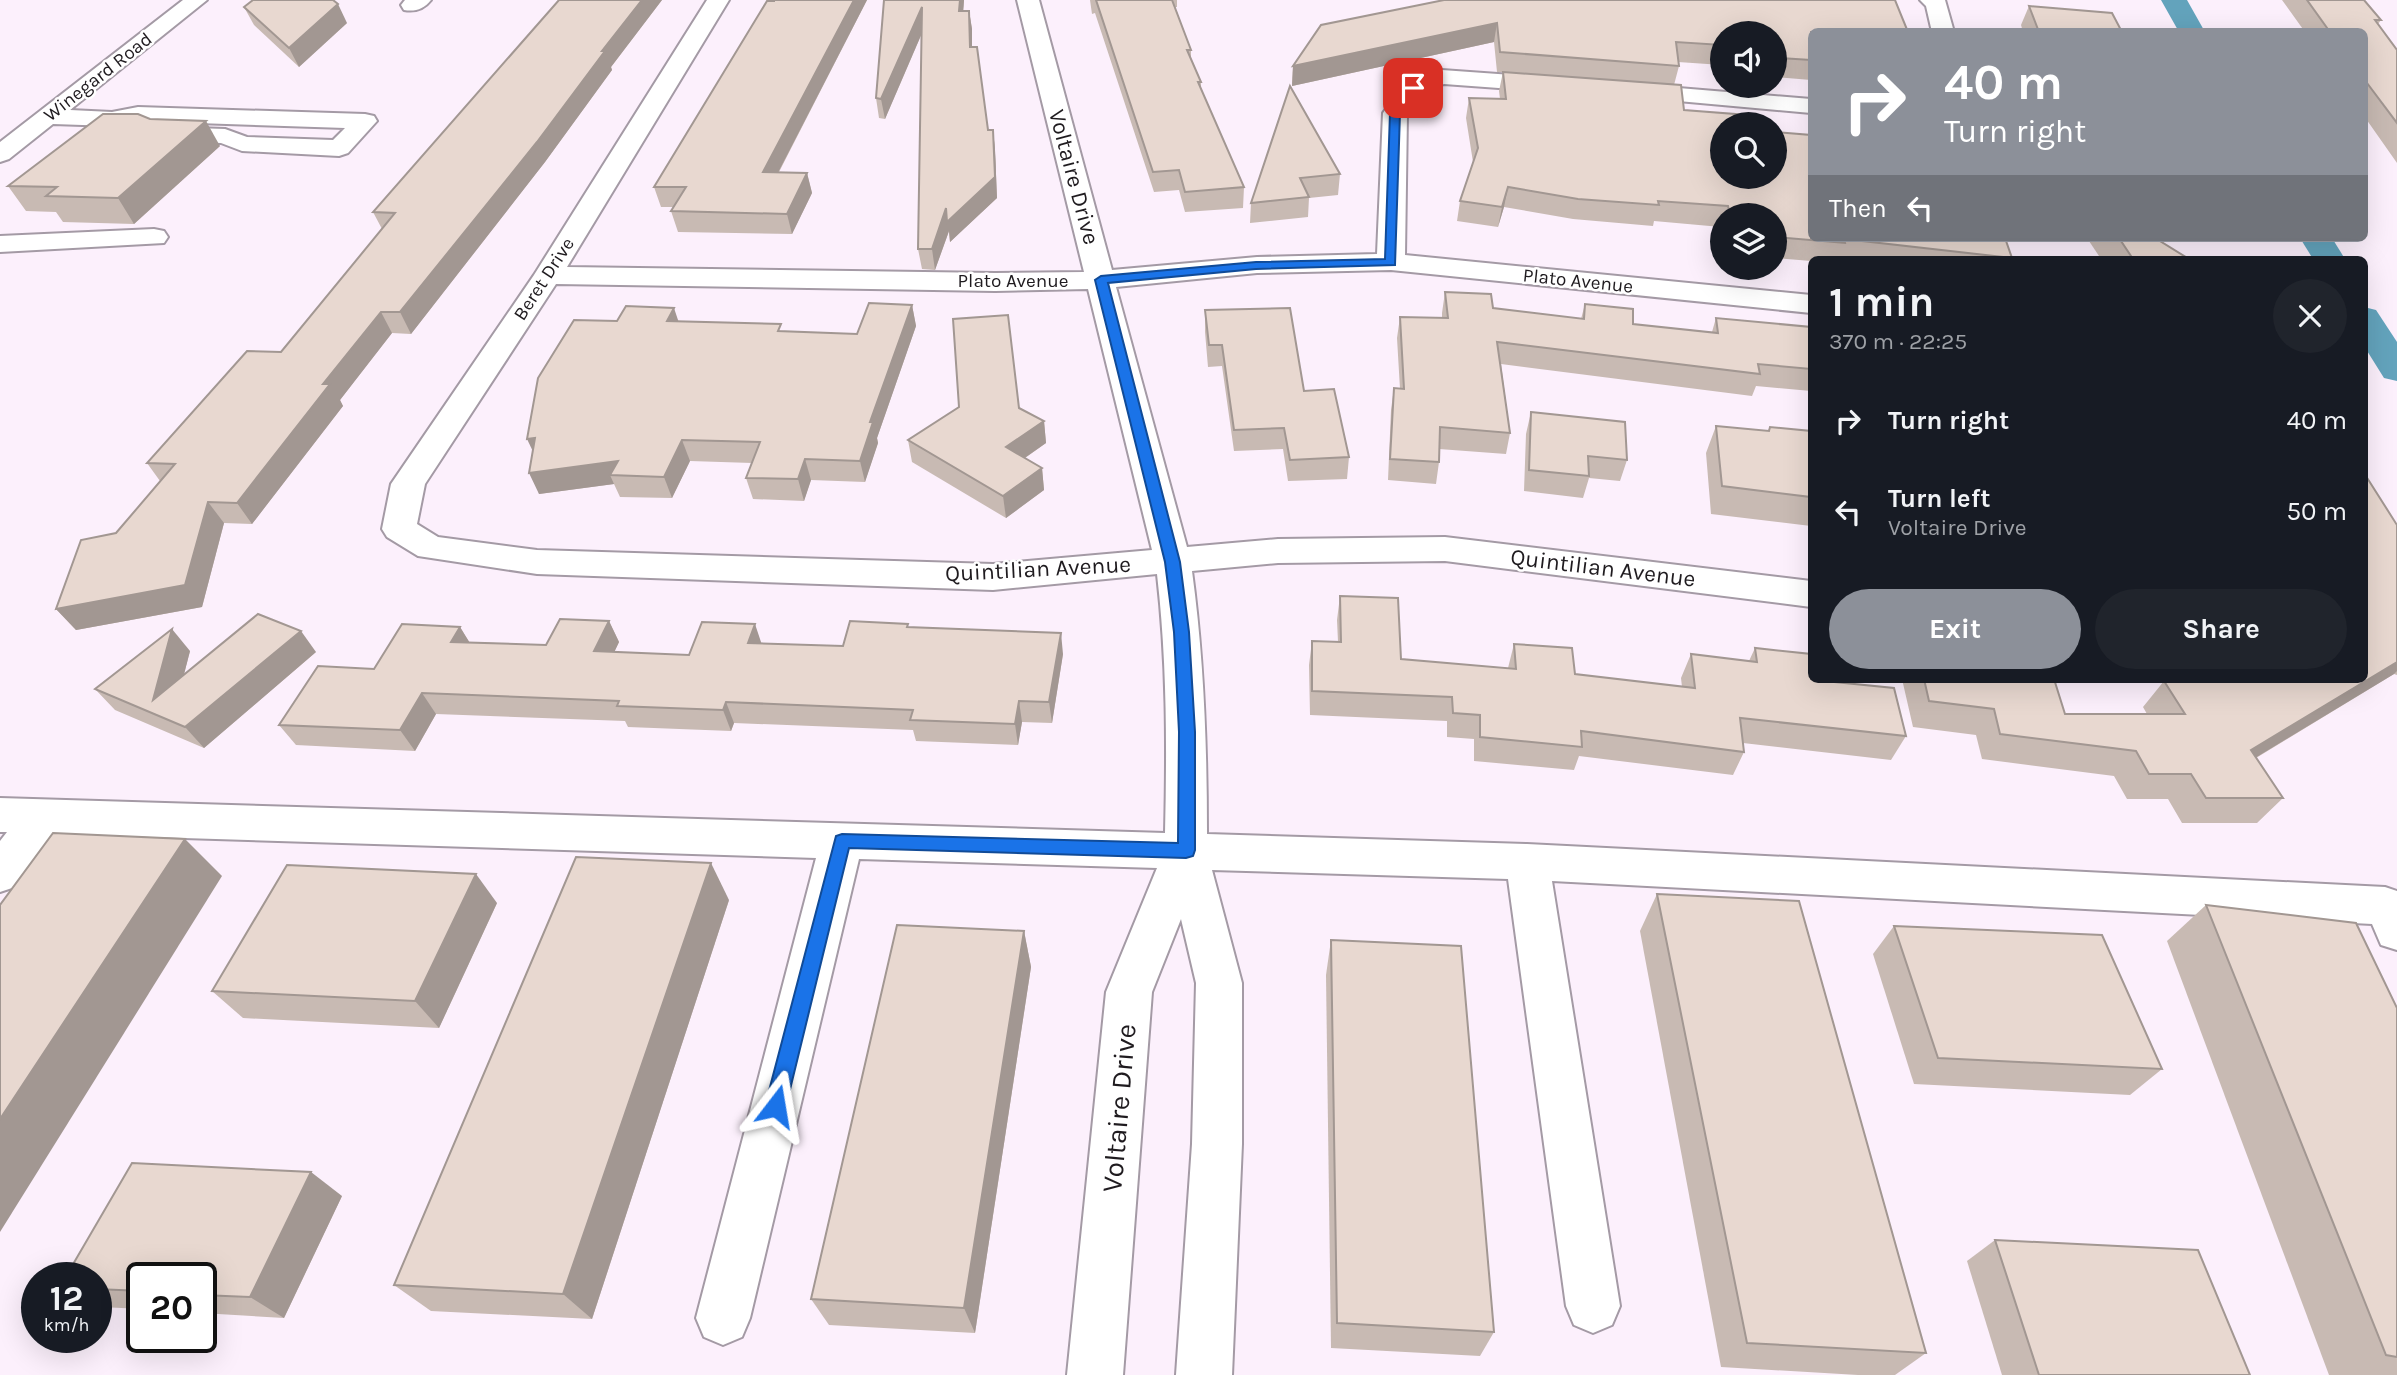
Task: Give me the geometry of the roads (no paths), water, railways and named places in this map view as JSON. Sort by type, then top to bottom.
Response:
[{"type":"street","name":"Winegard Road","points":[[0,154],[196,0]]},
{"type":"street","name":"Beret Drive","points":[[430,548],[399,529],[408,484],[548,275],[718,0]]},
{"type":"street","name":"Voltaire Drive","points":[[1028,0],[1173,562],[1182,632],[1187,732],[1186,850],[1219,983],[1217,1144],[1204,1375]]},
{"type":"street","points":[[1931,0],[1936,3],[1942,28]]},
{"type":"street","points":[[1391,262],[1395,113],[1413,88],[1442,76],[1578,87]]},
{"type":"street","points":[[1606,89],[1808,106]]},
{"type":"street","points":[[47,117],[112,119],[138,114],[365,121],[339,148],[242,144],[225,136],[165,134]]},
{"type":"street","points":[[27,132],[131,133]]},
{"type":"street","points":[[0,244],[154,237]]},
{"type":"street","name":"Plato Avenue","points":[[548,275],[995,282],[1101,280],[1256,265],[1391,262],[1808,304]]},
{"type":"street","name":"Quintilian Avenue","points":[[430,548],[537,562],[993,576],[1278,551],[1446,549],[1808,594]]},
{"type":"street","points":[[0,815],[1527,862],[2385,906],[2397,931]]},
{"type":"street","points":[[0,874],[43,816]]},
{"type":"street","points":[[723,1318],[842,841]]},
{"type":"street","name":"Voltaire Drive","points":[[1094,1375],[1129,992],[1186,850]]},
{"type":"street","points":[[1527,862],[1593,1306]]},
{"type":"waterway","points":[[2174,0],[2190,28]]},
{"type":"waterway","points":[[2318,242],[2327,256]]},
{"type":"waterway","points":[[2368,323],[2397,370]]}]
